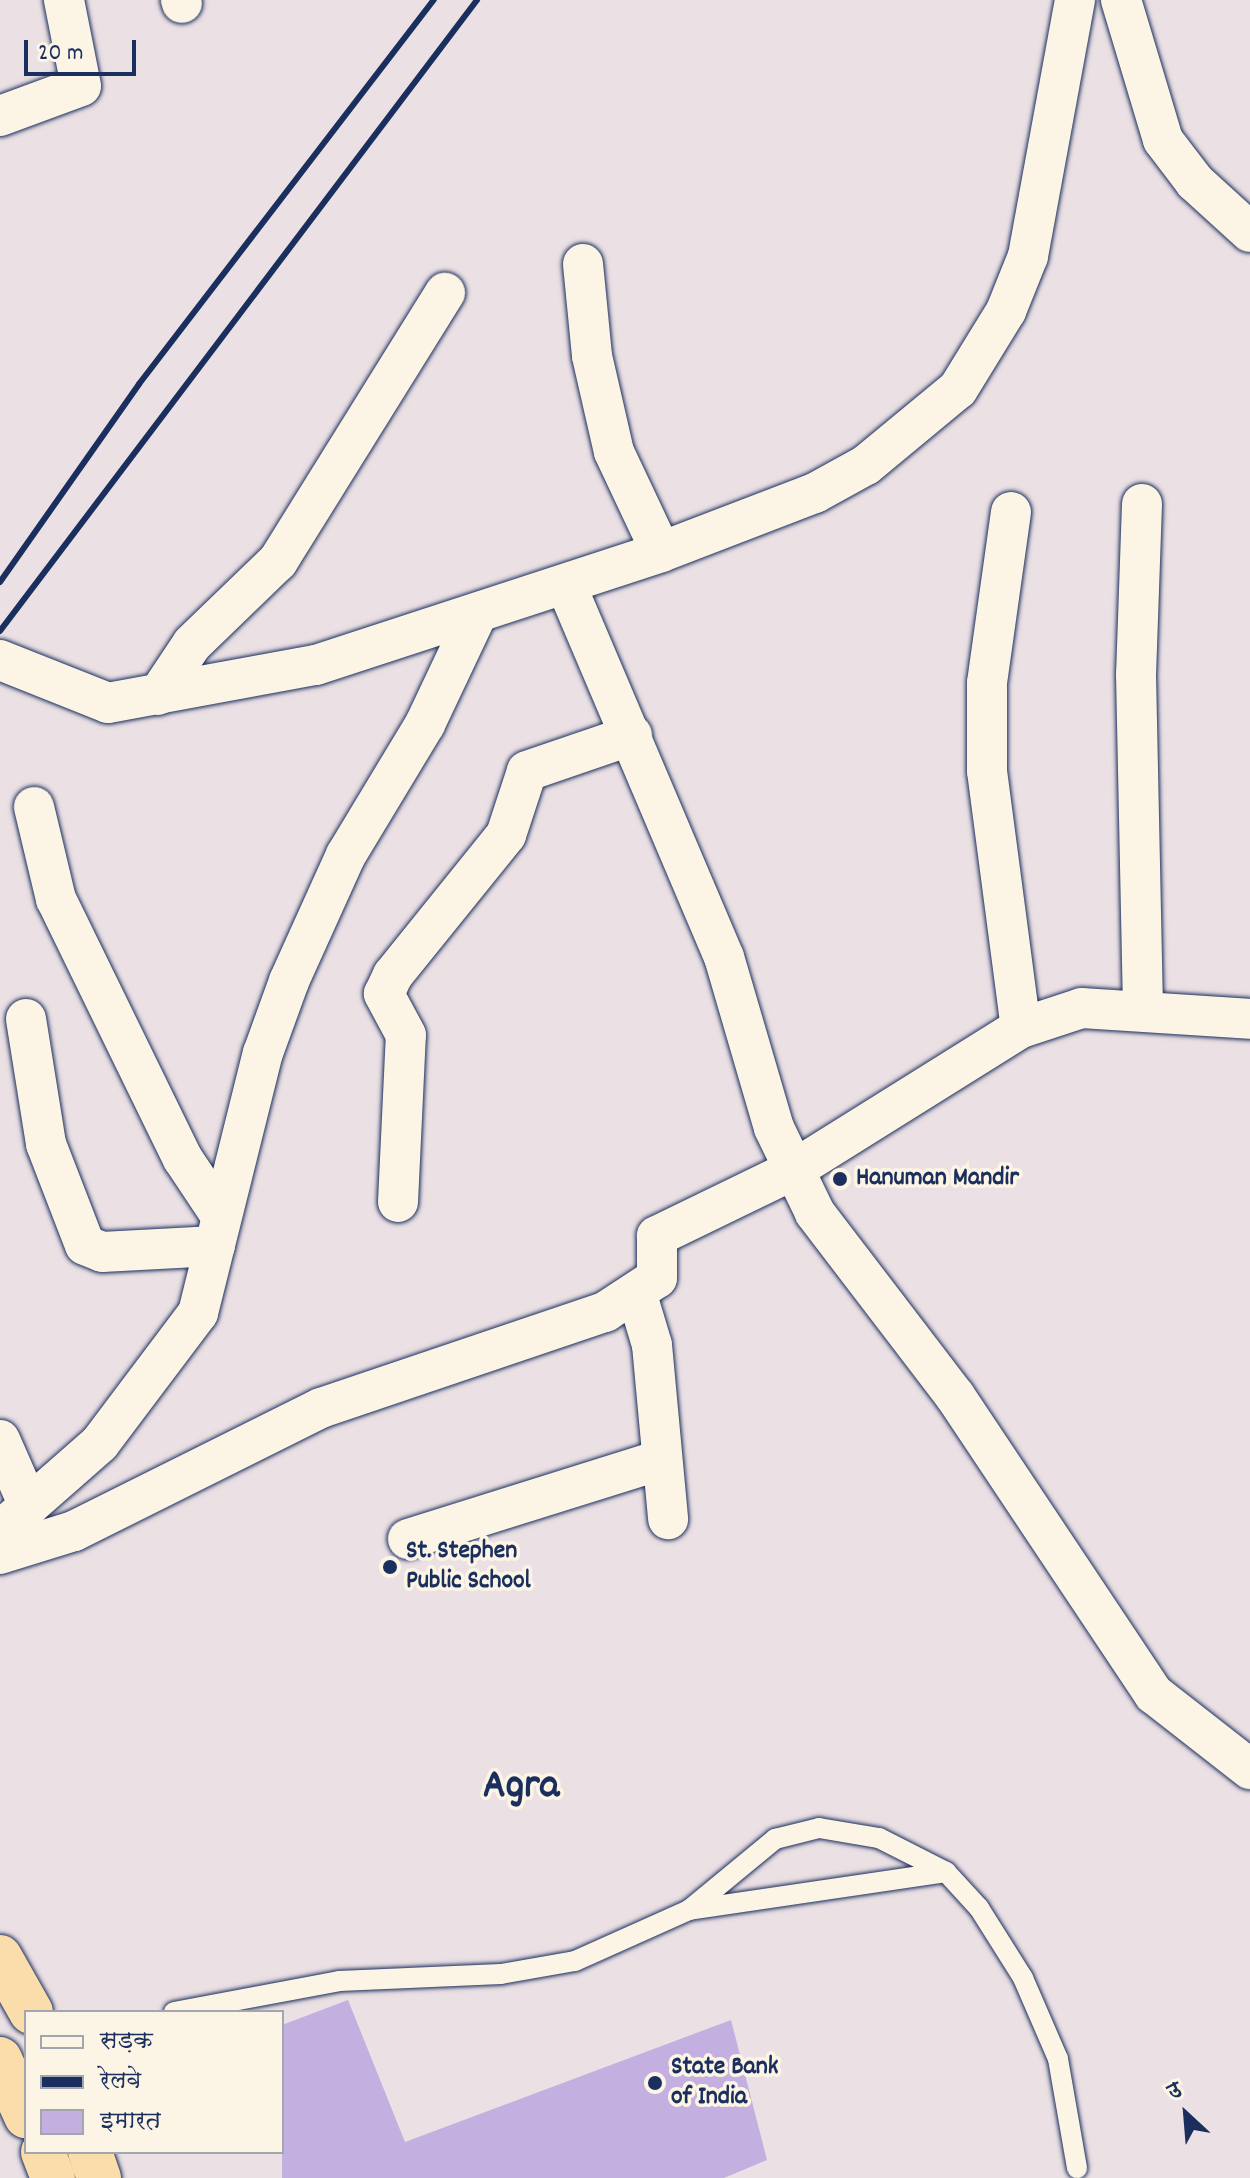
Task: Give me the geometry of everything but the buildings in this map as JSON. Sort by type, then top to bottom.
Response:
[{"type":"highway","points":[[0,1957],[30,2010]]},
{"type":"highway","points":[[0,2059],[24,2112]]},
{"type":"highway","points":[[44,2154],[53,2178]]},
{"type":"highway","points":[[91,2154],[99,2178]]},
{"type":"street","points":[[0,116],[81,86],[64,0]]},
{"type":"street","points":[[0,660],[108,703],[316,665],[475,618],[661,552],[815,493],[866,465],[958,389],[987,348],[1028,256],[1075,0]]},
{"type":"street","points":[[1121,0],[1163,140],[1195,182],[1250,232]]},
{"type":"street","points":[[583,264],[592,356],[614,452],[661,552]]},
{"type":"street","points":[[158,695],[192,644],[284,552],[445,293]]},
{"type":"street","points":[[1142,504],[1136,674],[1143,1010]]},
{"type":"street","points":[[1011,512],[986,745],[1021,1028]]},
{"type":"street","points":[[566,585],[724,957],[774,1128],[815,1213],[955,1396],[1154,1694],[1250,1769]]},
{"type":"street","points":[[14,1518],[100,1443],[198,1313],[289,981],[346,855],[425,724],[475,618]]},
{"type":"street","points":[[398,1202],[406,1035],[384,994],[393,975],[506,835],[527,771],[632,735]]},
{"type":"street","points":[[34,807],[56,899],[218,1231]]},
{"type":"street","points":[[0,1554],[74,1531],[321,1408],[637,1295],[657,1278],[657,1236],[795,1169],[1021,1028],[1069,1010],[1143,1010],[1250,1019]]},
{"type":"street","points":[[26,1019],[46,1144],[85,1245],[102,1252],[218,1231]]},
{"type":"street","points":[[637,1295],[652,1345],[660,1460],[668,1519]]},
{"type":"street","points":[[0,1440],[14,1518]]},
{"type":"street","points":[[408,1539],[660,1460]]},
{"type":"lane","points":[[185,2010],[339,1981],[501,1974],[575,1961],[689,1910],[775,1839],[819,1828],[879,1838],[946,1872],[1023,1978],[1058,2059],[1077,2168]]},
{"type":"lane","points":[[689,1910],[946,1872]]},
{"type":"railway","points":[[0,582],[139,384],[434,0]]},
{"type":"railway","points":[[0,631],[477,0]]},
{"type":"place","name":"Hanuman Mandir","points":[[840,1179]]},
{"type":"place","name":"St. Stephen Public School","points":[[390,1567]]},
{"type":"place","name":"State Bank of India","points":[[655,2083]]},
{"type":"district","name":"Agra","points":[[521,1788]]}]
